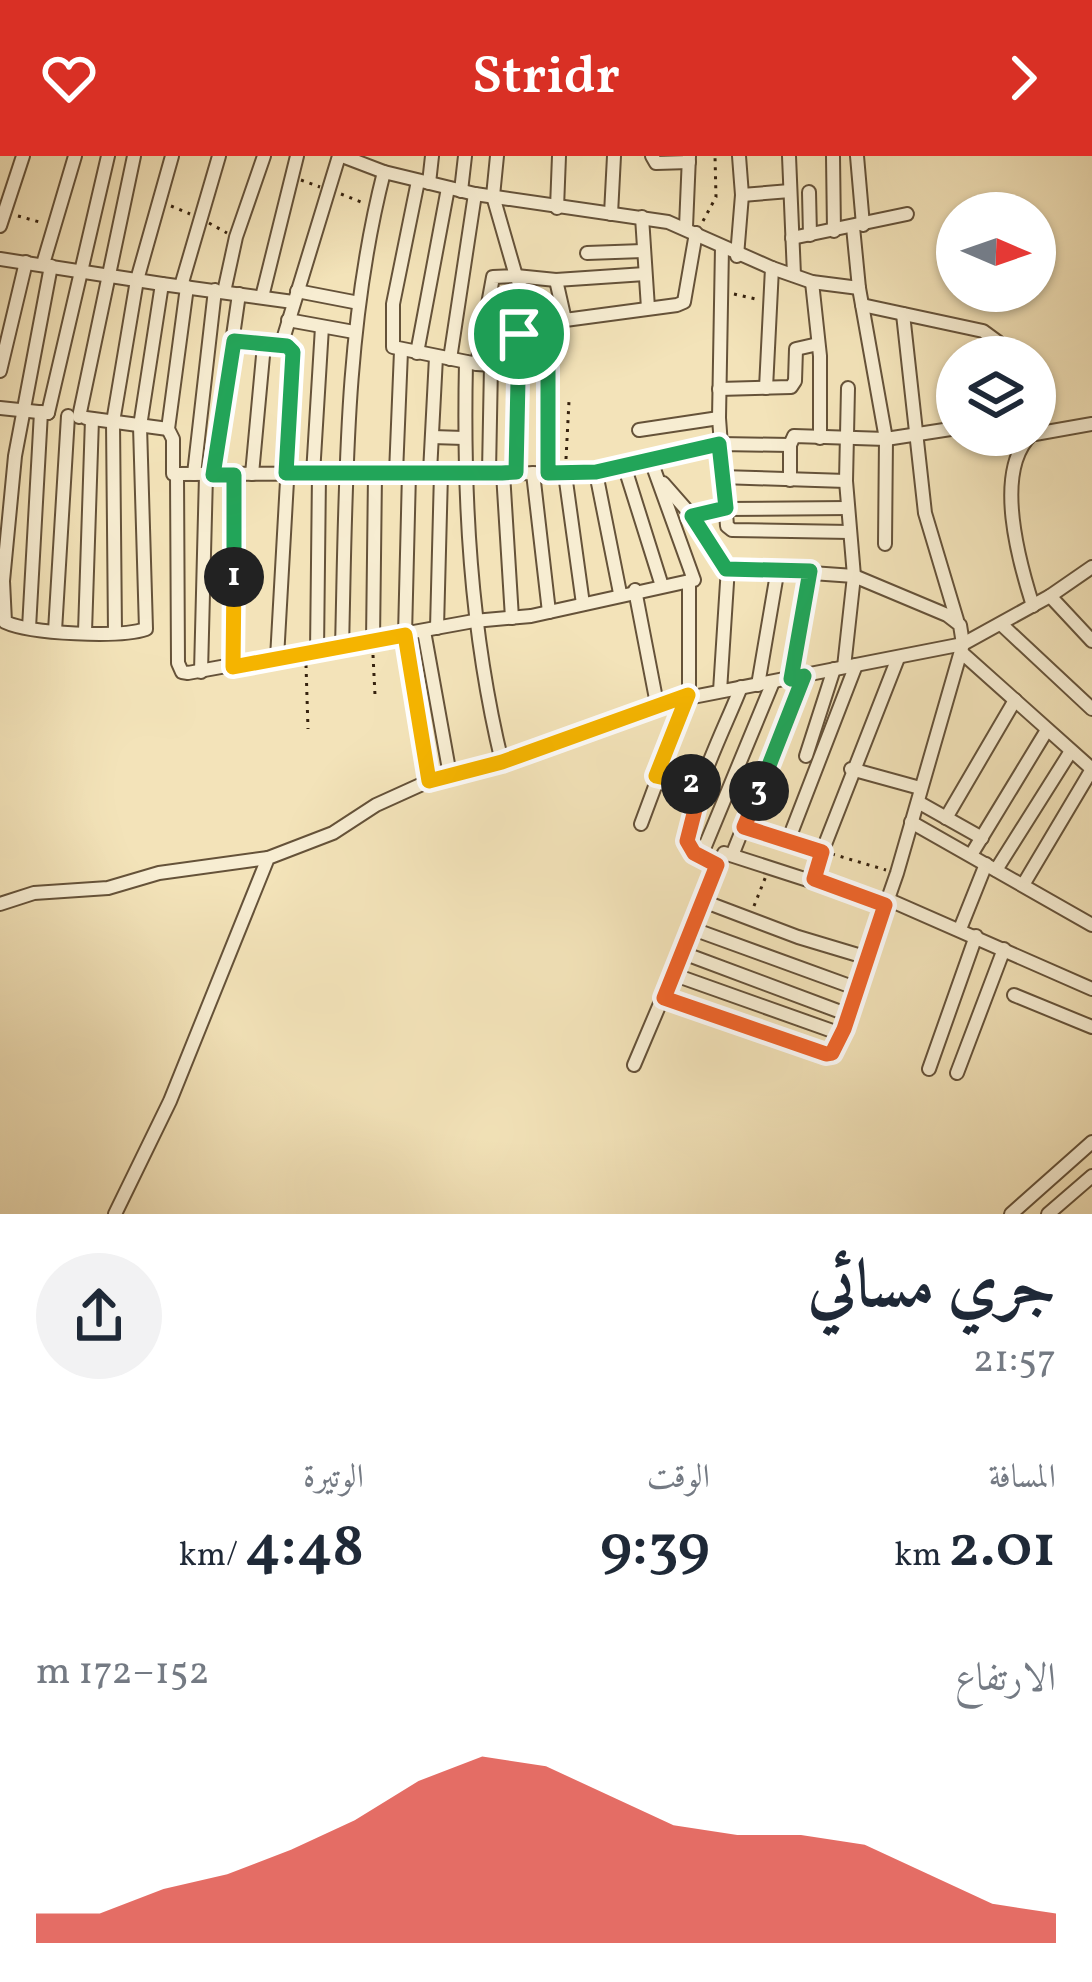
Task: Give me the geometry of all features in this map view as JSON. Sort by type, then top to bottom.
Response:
[{"type":"street","points":[[2,220],[23,156]]},
{"type":"street","points":[[75,156],[54,225],[22,410],[2,615],[12,626],[142,632],[147,623],[140,426],[162,284]]},
{"type":"street","points":[[29,628],[45,412],[108,156]]},
{"type":"street","points":[[56,631],[80,418],[106,274],[134,156]]},
{"type":"street","points":[[115,632],[113,422],[137,280],[172,156]]},
{"type":"street","points":[[219,156],[184,287],[168,429],[173,439],[170,468],[177,475],[178,663],[182,672],[549,612],[689,581],[695,574],[650,458]]},
{"type":"street","points":[[201,671],[204,475],[226,292],[236,237],[264,156]]},
{"type":"street","points":[[262,297],[297,156]]},
{"type":"street","points":[[342,648],[354,332],[375,207],[399,156]]},
{"type":"street","points":[[432,156],[390,330],[393,347],[478,364],[548,368]]},
{"type":"street","points":[[450,775],[430,630],[436,472],[432,436],[464,156]]},
{"type":"street","points":[[497,156],[493,196],[517,276],[541,334],[548,368],[541,473],[549,612]]},
{"type":"street","points":[[557,208],[559,156]]},
{"type":"street","points":[[611,214],[614,156]]},
{"type":"street","points":[[556,280],[565,320],[684,302],[691,230],[688,159],[656,163],[652,156]]},
{"type":"street","points":[[737,256],[742,195],[739,156]]},
{"type":"street","points":[[789,156],[794,275]]},
{"type":"street","points":[[833,156],[834,231]]},
{"type":"street","points":[[857,156],[859,288],[886,440],[885,544]]},
{"type":"street","points":[[281,346],[328,190],[345,157],[390,174],[461,191],[642,217],[691,230],[737,256],[812,282],[859,288]]},
{"type":"street","points":[[417,353],[461,191]]},
{"type":"street","points":[[742,195],[790,191]]},
{"type":"street","points":[[809,192],[809,235]]},
{"type":"street","points":[[792,238],[908,214]]},
{"type":"street","points":[[642,217],[648,308]]},
{"type":"street","points":[[722,247],[719,444],[728,526],[732,530],[850,532]]},
{"type":"street","points":[[587,253],[643,251]]},
{"type":"street","points":[[0,259],[262,297],[358,303]]},
{"type":"street","points":[[0,370],[26,262]]},
{"type":"street","points":[[766,388],[772,268]]},
{"type":"street","points":[[502,762],[474,621],[464,438],[493,277],[556,280],[645,274]]},
{"type":"street","points":[[812,282],[820,438]]},
{"type":"street","points":[[689,286],[721,292]]},
{"type":"street","points":[[204,475],[234,341],[226,292]]},
{"type":"street","points":[[862,305],[989,336]]},
{"type":"street","points":[[664,998],[826,1054],[832,1053],[849,1015],[897,873],[962,648],[926,513],[903,314]]},
{"type":"street","points":[[288,320],[354,332]]},
{"type":"street","points":[[311,653],[322,327]]},
{"type":"street","points":[[484,329],[541,334]]},
{"type":"street","points":[[502,472],[519,334]]},
{"type":"street","points":[[234,341],[291,348],[294,363],[277,658]]},
{"type":"street","points":[[719,389],[791,387],[796,377],[796,349],[818,344]]},
{"type":"street","points":[[252,474],[264,345]]},
{"type":"street","points":[[400,351],[405,635],[429,781]]},
{"type":"street","points":[[478,364],[502,472],[512,618]]},
{"type":"street","points":[[788,841],[821,760],[845,667],[854,576],[845,481],[848,388]]},
{"type":"street","points":[[0,408],[168,429]]},
{"type":"street","points":[[80,418],[85,632]]},
{"type":"street","points":[[639,430],[719,418]]},
{"type":"street","points":[[1056,431],[1092,424]]},
{"type":"street","points":[[790,480],[794,436],[886,440],[936,431]]},
{"type":"street","points":[[432,436],[464,438]]},
{"type":"street","points":[[177,475],[565,474],[596,472],[719,444],[790,446]]},
{"type":"street","points":[[1018,456],[1012,528],[1033,606]]},
{"type":"street","points":[[624,466],[662,586]]},
{"type":"street","points":[[596,472],[620,593]]},
{"type":"street","points":[[373,641],[375,474]]},
{"type":"street","points":[[565,474],[583,604]]},
{"type":"street","points":[[233,667],[234,475]]},
{"type":"street","points":[[655,475],[692,516],[726,569],[719,691]]},
{"type":"street","points":[[721,477],[845,481]]},
{"type":"street","points":[[692,516],[726,508],[848,508]]},
{"type":"street","points":[[0,904],[44,891],[108,887],[159,873],[268,858],[333,833],[376,805],[429,781],[502,762],[688,695],[962,648],[1092,567]]},
{"type":"street","points":[[726,569],[778,568],[854,576],[957,620]]},
{"type":"street","points":[[701,856],[765,683],[778,568]]},
{"type":"street","points":[[734,854],[777,748],[798,678],[810,571]]},
{"type":"street","points":[[1079,577],[1092,589]]},
{"type":"street","points":[[640,824],[688,695],[689,581]]},
{"type":"street","points":[[635,590],[657,704]]},
{"type":"street","points":[[1050,596],[1092,641]]},
{"type":"street","points":[[1003,625],[1092,709]]},
{"type":"street","points":[[962,648],[1092,769],[1022,885]]},
{"type":"street","points":[[822,852],[898,658]]},
{"type":"street","points":[[806,755],[845,667]]},
{"type":"street","points":[[717,865],[687,841],[701,786],[741,687]]},
{"type":"street","points":[[946,818],[1015,700]]},
{"type":"street","points":[[971,855],[1047,730]]},
{"type":"street","points":[[777,748],[821,760]]},
{"type":"street","points":[[959,929],[991,867],[1071,751]]},
{"type":"street","points":[[851,769],[919,795],[946,818],[982,838]]},
{"type":"street","points":[[911,822],[1092,925]]},
{"type":"street","points":[[634,1065],[724,853],[886,902],[1092,988]]},
{"type":"street","points":[[115,1214],[170,1101],[268,858]]},
{"type":"street","points":[[703,901],[868,958]]},
{"type":"street","points":[[693,928],[858,989]]},
{"type":"street","points":[[929,1069],[976,936]]},
{"type":"street","points":[[957,1072],[1004,949]]},
{"type":"street","points":[[683,953],[849,1015]]},
{"type":"street","points":[[675,975],[842,1034]]},
{"type":"street","points":[[1013,994],[1092,1027]]},
{"type":"street","points":[[1011,1214],[1092,1142]]},
{"type":"street","points":[[1048,1214],[1092,1176]]},
{"type":"path","points":[[691,230],[716,197],[715,156]]},
{"type":"path","points":[[292,177],[375,207]]},
{"type":"path","points":[[716,197],[742,195]]},
{"type":"path","points":[[158,200],[236,237]]},
{"type":"path","points":[[2,220],[54,225]]},
{"type":"path","points":[[721,292],[770,302]]},
{"type":"path","points":[[565,474],[569,401]]},
{"type":"path","points":[[373,641],[375,695]]},
{"type":"path","points":[[308,729],[311,653]]},
{"type":"path","points":[[656,776],[701,786]]},
{"type":"path","points":[[744,827],[788,841]]},
{"type":"path","points":[[822,852],[897,873]]},
{"type":"path","points":[[749,919],[771,865]]},
{"type":"route","points":[[519,334],[541,334],[548,368],[548,473],[596,472],[719,444],[726,508],[692,516],[726,569],[810,571],[791,679],[804,676],[744,827],[822,852],[814,879],[885,905],[832,1053],[664,998],[717,865],[694,853],[687,841],[701,786],[656,776],[688,695],[502,762],[429,781],[405,635],[233,667],[234,475],[213,475],[234,341],[287,346],[293,352],[286,473],[502,473],[516,472],[519,334]]}]
